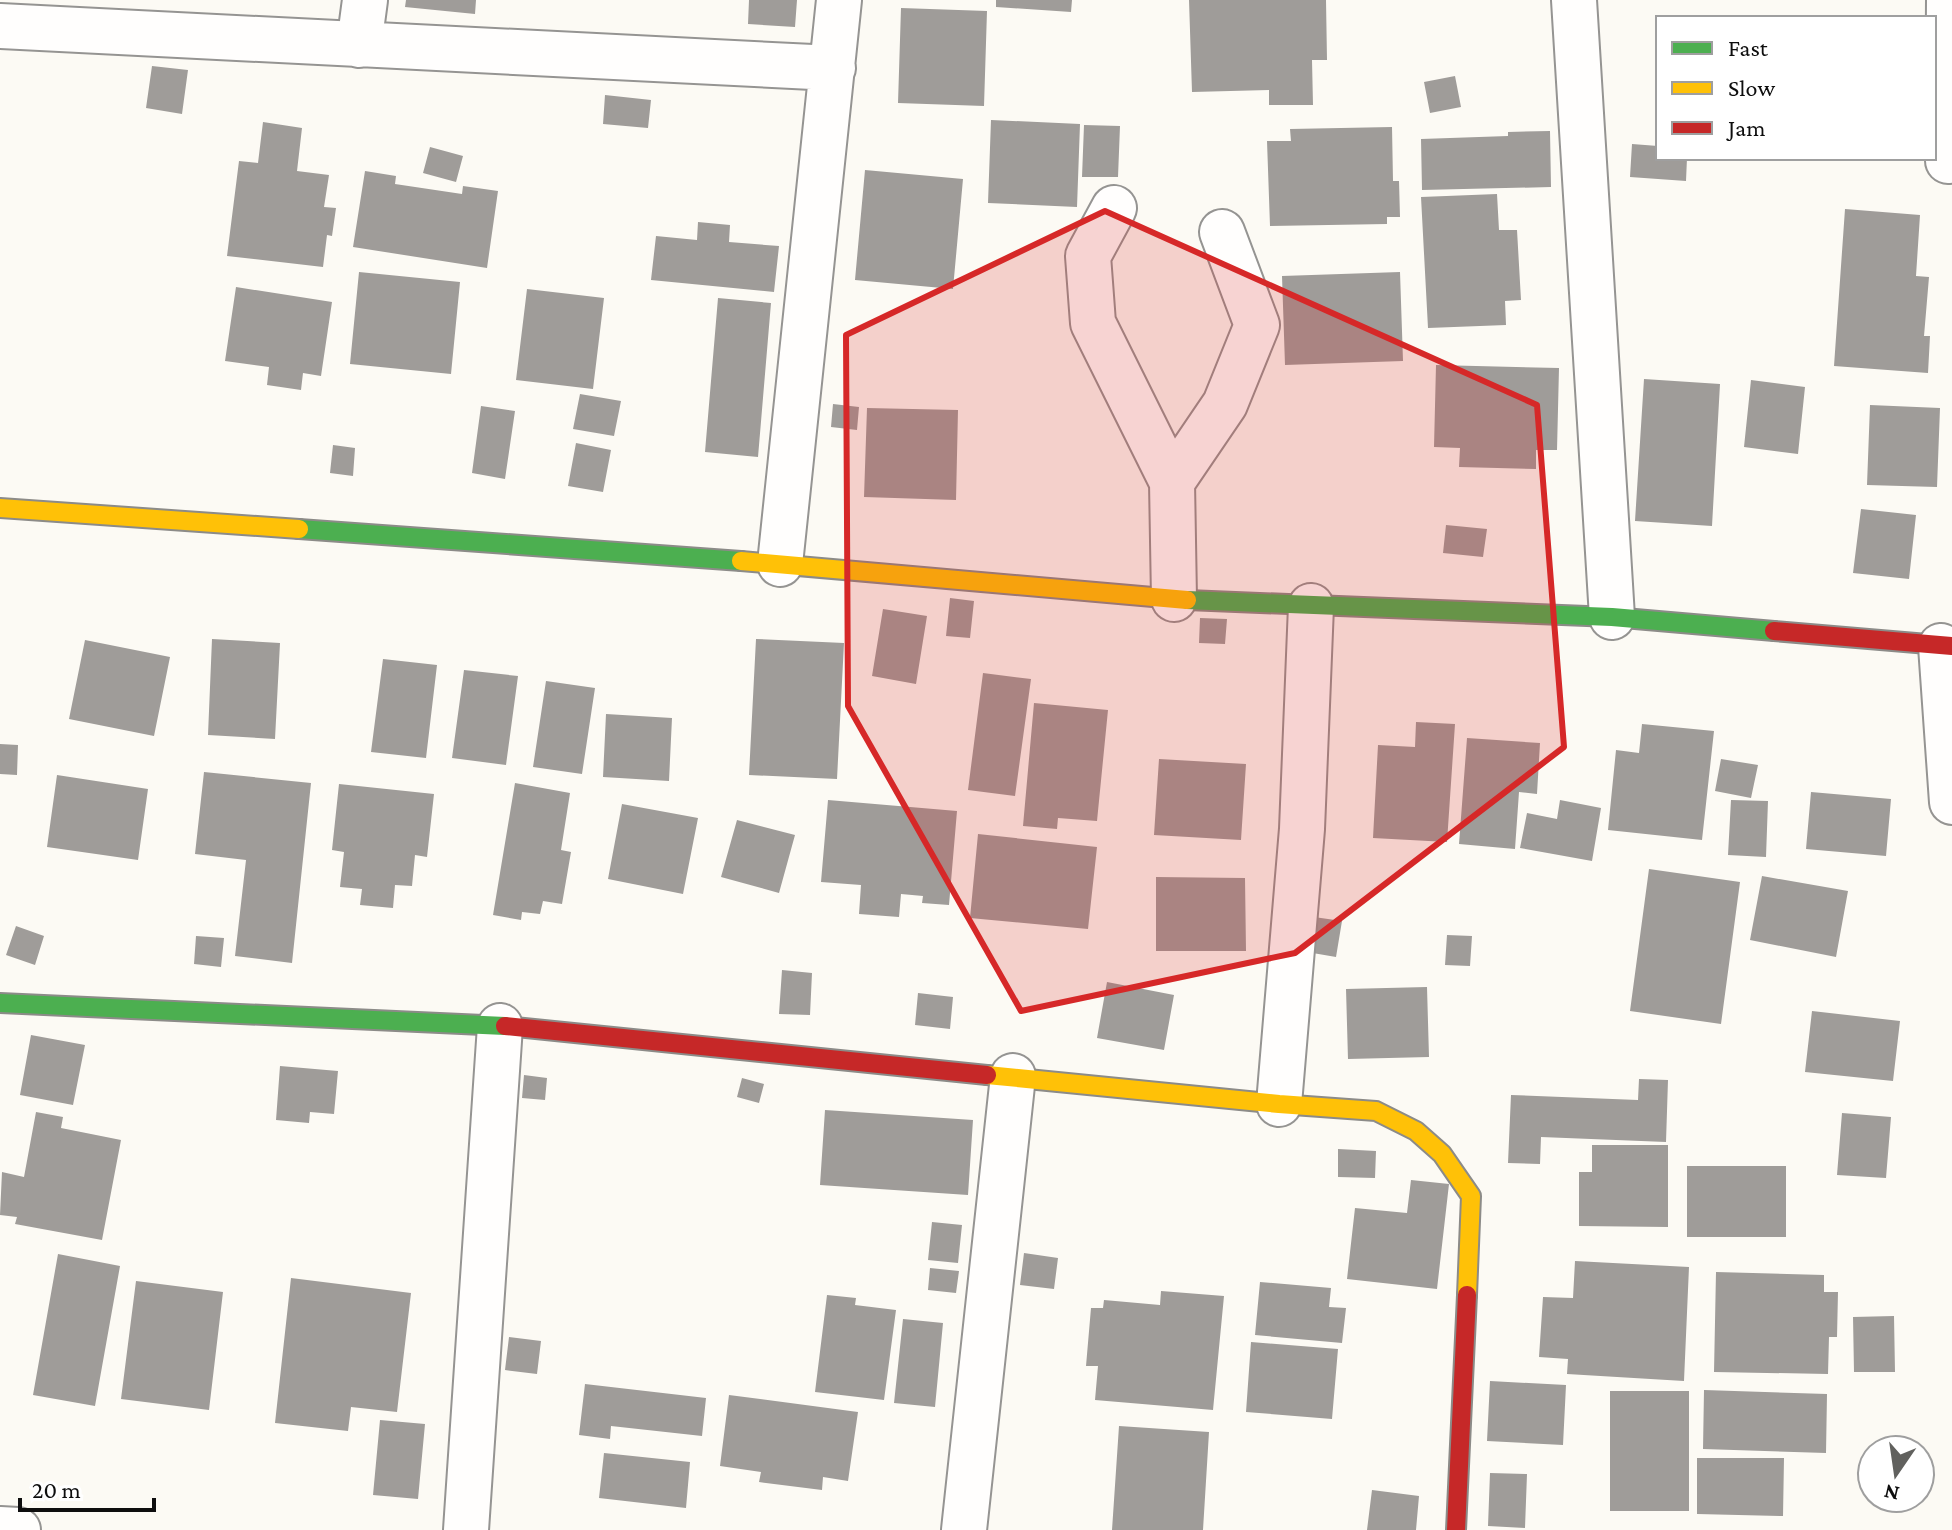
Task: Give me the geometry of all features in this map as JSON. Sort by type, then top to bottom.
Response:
[{"type":"street","points":[[359,45],[365,0]]},
{"type":"street","points":[[780,564],[839,0]]},
{"type":"street","points":[[1574,0],[1612,617]]},
{"type":"street","points":[[1948,161],[1949,0]]},
{"type":"street","points":[[0,26],[833,68]]},
{"type":"street","points":[[1114,208],[1088,256],[1093,323],[1172,482],[1174,599]]},
{"type":"street","points":[[1172,482],[1225,404],[1257,325],[1222,232]]},
{"type":"street","points":[[0,508],[780,564],[1174,599],[1612,617],[1946,646],[1952,802]]},
{"type":"street","points":[[1279,1104],[1302,829],[1311,606]]},
{"type":"street","points":[[0,1003],[500,1026],[1279,1104],[1376,1111],[1416,1131],[1442,1154],[1471,1196],[1456,1530]]},
{"type":"street","points":[[466,1530],[500,1026]]},
{"type":"street","points":[[964,1530],[1013,1076]]},
{"type":"street","points":[[0,1529],[18,1530]]},
{"type":"highlighted area","points":[[1105,211],[1537,405],[1564,747],[1295,953],[1021,1011],[848,706],[846,335]]},
{"type":"building","points":[[406,0],[476,0],[475,14],[405,7]]},
{"type":"building","points":[[749,0],[797,0],[795,27],[748,24]]},
{"type":"building","points":[[996,0],[1072,0],[1071,12],[996,7]]},
{"type":"building","points":[[1189,0],[1326,0],[1327,60],[1312,60],[1313,105],[1269,105],[1269,90],[1192,92]]},
{"type":"building","points":[[901,8],[987,11],[984,106],[898,103]]},
{"type":"building","points":[[152,66],[188,70],[182,114],[146,108]]},
{"type":"building","points":[[1455,76],[1461,107],[1430,113],[1424,82]]},
{"type":"building","points":[[605,95],[651,100],[648,128],[603,124]]},
{"type":"building","points":[[991,120],[1080,124],[1077,207],[988,203]]},
{"type":"building","points":[[263,122],[302,128],[297,171],[329,175],[324,207],[336,208],[332,236],[327,235],[323,267],[227,256],[239,161],[258,163]]},
{"type":"building","points":[[1084,125],[1120,126],[1118,177],[1082,177]]},
{"type":"building","points":[[1392,127],[1393,181],[1399,181],[1400,217],[1387,217],[1387,224],[1270,226],[1267,141],[1291,141],[1290,129]]},
{"type":"building","points":[[1550,131],[1551,187],[1422,190],[1421,139]]},
{"type":"building","points":[[1632,144],[1656,146],[1656,160],[1687,160],[1686,181],[1630,177]]},
{"type":"building","points":[[430,147],[463,156],[456,182],[423,173]]},
{"type":"building","points":[[865,170],[963,179],[953,289],[855,280]]},
{"type":"building","points":[[365,171],[396,176],[395,184],[462,194],[463,186],[498,191],[487,268],[353,247]]},
{"type":"building","points":[[1497,194],[1499,230],[1517,230],[1521,300],[1505,301],[1506,325],[1428,328],[1421,197]]},
{"type":"building","points":[[1845,209],[1920,215],[1916,276],[1929,277],[1924,336],[1930,336],[1928,373],[1834,366]]},
{"type":"building","points":[[698,222],[730,225],[729,242],[779,246],[774,292],[651,280],[656,236],[697,240]]},
{"type":"building","points":[[359,272],[460,282],[451,374],[350,364]]},
{"type":"building","points":[[1400,272],[1403,361],[1285,365],[1282,276]]},
{"type":"building","points":[[236,287],[332,302],[321,376],[303,373],[301,390],[267,385],[269,367],[225,361]]},
{"type":"building","points":[[527,289],[604,298],[593,389],[516,380]]},
{"type":"building","points":[[718,298],[771,303],[758,457],[705,452]]},
{"type":"building","points":[[1436,365],[1559,368],[1557,450],[1536,450],[1536,469],[1459,467],[1460,448],[1434,447]]},
{"type":"building","points":[[1644,379],[1720,384],[1712,526],[1635,521]]},
{"type":"building","points":[[1751,380],[1805,387],[1798,454],[1744,447]]},
{"type":"building","points":[[580,394],[621,401],[614,436],[573,429]]},
{"type":"building","points":[[833,404],[859,407],[857,430],[831,427]]},
{"type":"building","points":[[1870,405],[1940,408],[1937,487],[1867,485]]},
{"type":"building","points":[[481,406],[515,411],[505,479],[472,473]]},
{"type":"building","points":[[867,408],[958,410],[956,500],[864,497]]},
{"type":"building","points":[[576,443],[611,450],[603,492],[568,486]]},
{"type":"building","points":[[333,445],[355,448],[353,476],[330,473]]},
{"type":"building","points":[[1861,509],[1916,515],[1909,579],[1853,573]]},
{"type":"building","points":[[1446,525],[1487,529],[1483,557],[1443,553]]},
{"type":"building","points":[[950,598],[974,601],[970,638],[946,636]]},
{"type":"building","points":[[883,609],[927,616],[916,684],[872,676]]},
{"type":"building","points":[[1200,618],[1227,619],[1225,644],[1199,643]]},
{"type":"building","points":[[212,639],[280,643],[275,739],[208,735]]},
{"type":"building","points":[[756,639],[844,643],[837,779],[749,775]]},
{"type":"building","points":[[85,640],[170,657],[154,736],[69,719]]},
{"type":"building","points":[[383,659],[437,665],[426,758],[371,752]]},
{"type":"building","points":[[464,670],[518,676],[506,765],[452,758]]},
{"type":"building","points":[[983,673],[1031,679],[1015,796],[968,790]]},
{"type":"building","points":[[546,681],[595,688],[582,774],[533,767]]},
{"type":"building","points":[[1034,703],[1108,710],[1097,821],[1058,818],[1057,829],[1023,826]]},
{"type":"building","points":[[606,714],[672,718],[669,781],[603,777]]},
{"type":"building","points":[[1416,722],[1455,724],[1447,842],[1373,838],[1378,745],[1415,747]]},
{"type":"building","points":[[1642,724],[1714,731],[1702,840],[1608,830],[1616,750],[1639,753]]},
{"type":"building","points":[[1467,738],[1540,743],[1537,794],[1519,792],[1515,849],[1459,844]]},
{"type":"building","points":[[0,744],[18,745],[17,775],[0,774]]},
{"type":"building","points":[[1159,759],[1246,764],[1241,840],[1154,835]]},
{"type":"building","points":[[1721,759],[1758,765],[1751,798],[1715,791]]},
{"type":"building","points":[[204,772],[311,783],[292,963],[235,956],[246,860],[195,854]]},
{"type":"building","points":[[57,775],[148,789],[138,860],[47,847]]},
{"type":"building","points":[[515,783],[570,793],[561,850],[571,852],[562,904],[543,901],[540,914],[522,912],[521,920],[493,915]]},
{"type":"building","points":[[339,784],[434,794],[427,857],[415,855],[412,886],[395,885],[393,908],[360,905],[362,889],[340,887],[344,852],[332,850]]},
{"type":"building","points":[[1811,792],[1891,799],[1886,856],[1806,849]]},
{"type":"building","points":[[828,800],[957,811],[949,905],[922,903],[923,896],[901,894],[899,917],[859,914],[861,885],[821,882]]},
{"type":"building","points":[[1560,800],[1601,808],[1592,861],[1520,848],[1527,813],[1557,819]]},
{"type":"building","points":[[1731,800],[1768,801],[1766,857],[1728,855]]},
{"type":"building","points":[[622,804],[698,818],[683,894],[608,879]]},
{"type":"building","points":[[737,820],[795,835],[779,893],[721,877]]},
{"type":"building","points":[[978,834],[1097,847],[1088,929],[970,918]]},
{"type":"building","points":[[1649,869],[1740,882],[1721,1024],[1630,1011]]},
{"type":"building","points":[[1762,876],[1848,891],[1836,957],[1750,940]]},
{"type":"building","points":[[1156,877],[1245,878],[1246,951],[1156,951]]},
{"type":"building","points":[[1307,916],[1342,921],[1336,957],[1301,951]]},
{"type":"building","points":[[16,926],[44,936],[35,965],[6,955]]},
{"type":"building","points":[[1447,935],[1472,936],[1470,966],[1445,965]]},
{"type":"building","points":[[196,936],[224,938],[221,967],[194,964]]},
{"type":"building","points":[[782,970],[812,973],[810,1015],[779,1014]]},
{"type":"building","points":[[1107,982],[1174,995],[1164,1050],[1097,1038]]},
{"type":"building","points":[[1427,987],[1429,1057],[1348,1059],[1346,989]]},
{"type":"building","points":[[918,993],[953,997],[950,1029],[915,1025]]},
{"type":"building","points":[[1812,1011],[1900,1021],[1893,1081],[1805,1072]]},
{"type":"building","points":[[31,1035],[85,1045],[73,1105],[20,1095]]},
{"type":"building","points":[[280,1066],[338,1071],[334,1114],[310,1112],[309,1123],[276,1120]]},
{"type":"building","points":[[524,1075],[547,1078],[545,1100],[522,1098]]},
{"type":"building","points":[[742,1078],[764,1084],[759,1103],[737,1097]]},
{"type":"building","points":[[1639,1079],[1668,1080],[1666,1142],[1541,1137],[1540,1164],[1508,1163],[1511,1095],[1638,1100]]},
{"type":"building","points":[[825,1110],[973,1120],[968,1195],[820,1185]]},
{"type":"building","points":[[36,1112],[63,1117],[61,1128],[121,1140],[102,1240],[15,1224],[17,1217],[0,1215],[2,1172],[24,1177]]},
{"type":"building","points":[[1842,1113],[1891,1117],[1886,1178],[1837,1175]]},
{"type":"building","points":[[1592,1145],[1668,1145],[1668,1227],[1579,1226],[1579,1172],[1592,1172]]},
{"type":"building","points":[[1338,1149],[1376,1151],[1375,1178],[1338,1177]]},
{"type":"building","points":[[1687,1166],[1786,1166],[1786,1237],[1687,1237]]},
{"type":"building","points":[[1411,1180],[1449,1184],[1437,1289],[1347,1279],[1355,1208],[1407,1213]]},
{"type":"building","points":[[932,1222],[962,1225],[958,1263],[928,1260]]},
{"type":"building","points":[[1024,1253],[1058,1258],[1054,1289],[1020,1285]]},
{"type":"building","points":[[58,1254],[120,1266],[95,1406],[33,1395]]},
{"type":"building","points":[[1575,1261],[1689,1267],[1684,1381],[1567,1374],[1568,1359],[1539,1357],[1543,1297],[1573,1298]]},
{"type":"building","points":[[930,1268],[959,1271],[956,1293],[928,1290]]},
{"type":"building","points":[[1716,1272],[1824,1275],[1824,1292],[1838,1292],[1837,1337],[1829,1337],[1828,1374],[1714,1372]]},
{"type":"building","points":[[291,1278],[411,1293],[397,1412],[351,1407],[348,1431],[275,1423]]},
{"type":"building","points":[[136,1281],[223,1292],[209,1410],[121,1399]]},
{"type":"building","points":[[1260,1282],[1331,1288],[1329,1307],[1346,1308],[1342,1343],[1255,1335]]},
{"type":"building","points":[[1161,1291],[1224,1296],[1213,1410],[1095,1400],[1098,1366],[1086,1366],[1091,1308],[1103,1308],[1104,1300],[1160,1305]]},
{"type":"building","points":[[827,1295],[856,1298],[855,1305],[896,1310],[884,1400],[815,1392]]},
{"type":"building","points":[[1894,1316],[1895,1372],[1854,1372],[1853,1317]]},
{"type":"building","points":[[903,1319],[943,1323],[935,1407],[894,1403]]},
{"type":"building","points":[[509,1337],[541,1341],[537,1374],[505,1370]]},
{"type":"building","points":[[1251,1342],[1338,1349],[1332,1419],[1246,1412]]},
{"type":"building","points":[[1490,1381],[1566,1385],[1563,1445],[1487,1441]]},
{"type":"building","points":[[585,1384],[706,1398],[702,1436],[611,1426],[610,1439],[579,1435]]},
{"type":"building","points":[[1704,1390],[1827,1394],[1826,1453],[1703,1449]]},
{"type":"building","points":[[1610,1391],[1689,1391],[1689,1511],[1610,1511]]},
{"type":"building","points":[[729,1395],[858,1412],[848,1481],[823,1477],[822,1490],[759,1482],[761,1472],[720,1466]]},
{"type":"building","points":[[380,1420],[425,1424],[418,1499],[373,1495]]},
{"type":"building","points":[[1119,1426],[1209,1432],[1203,1530],[1112,1530]]},
{"type":"building","points":[[604,1453],[690,1462],[686,1508],[599,1498]]},
{"type":"building","points":[[1697,1458],[1784,1458],[1783,1516],[1697,1514]]},
{"type":"building","points":[[1490,1473],[1527,1474],[1525,1528],[1488,1526]]},
{"type":"building","points":[[1372,1490],[1419,1496],[1416,1530],[1367,1530]]},
{"type":"traffic: fast","points":[[299,529],[741,561]]},
{"type":"traffic: fast","points":[[1187,600],[1612,617],[1774,631]]},
{"type":"traffic: fast","points":[[0,1003],[505,1026]]},
{"type":"traffic: slow","points":[[0,508],[299,529]]},
{"type":"traffic: slow","points":[[741,561],[1187,600]]},
{"type":"traffic: slow","points":[[987,1075],[1376,1111],[1416,1131],[1442,1154],[1471,1196],[1467,1295]]},
{"type":"traffic: jam","points":[[1774,631],[1952,646]]},
{"type":"traffic: jam","points":[[505,1026],[987,1075]]},
{"type":"traffic: jam","points":[[1456,1530],[1467,1295]]}]
